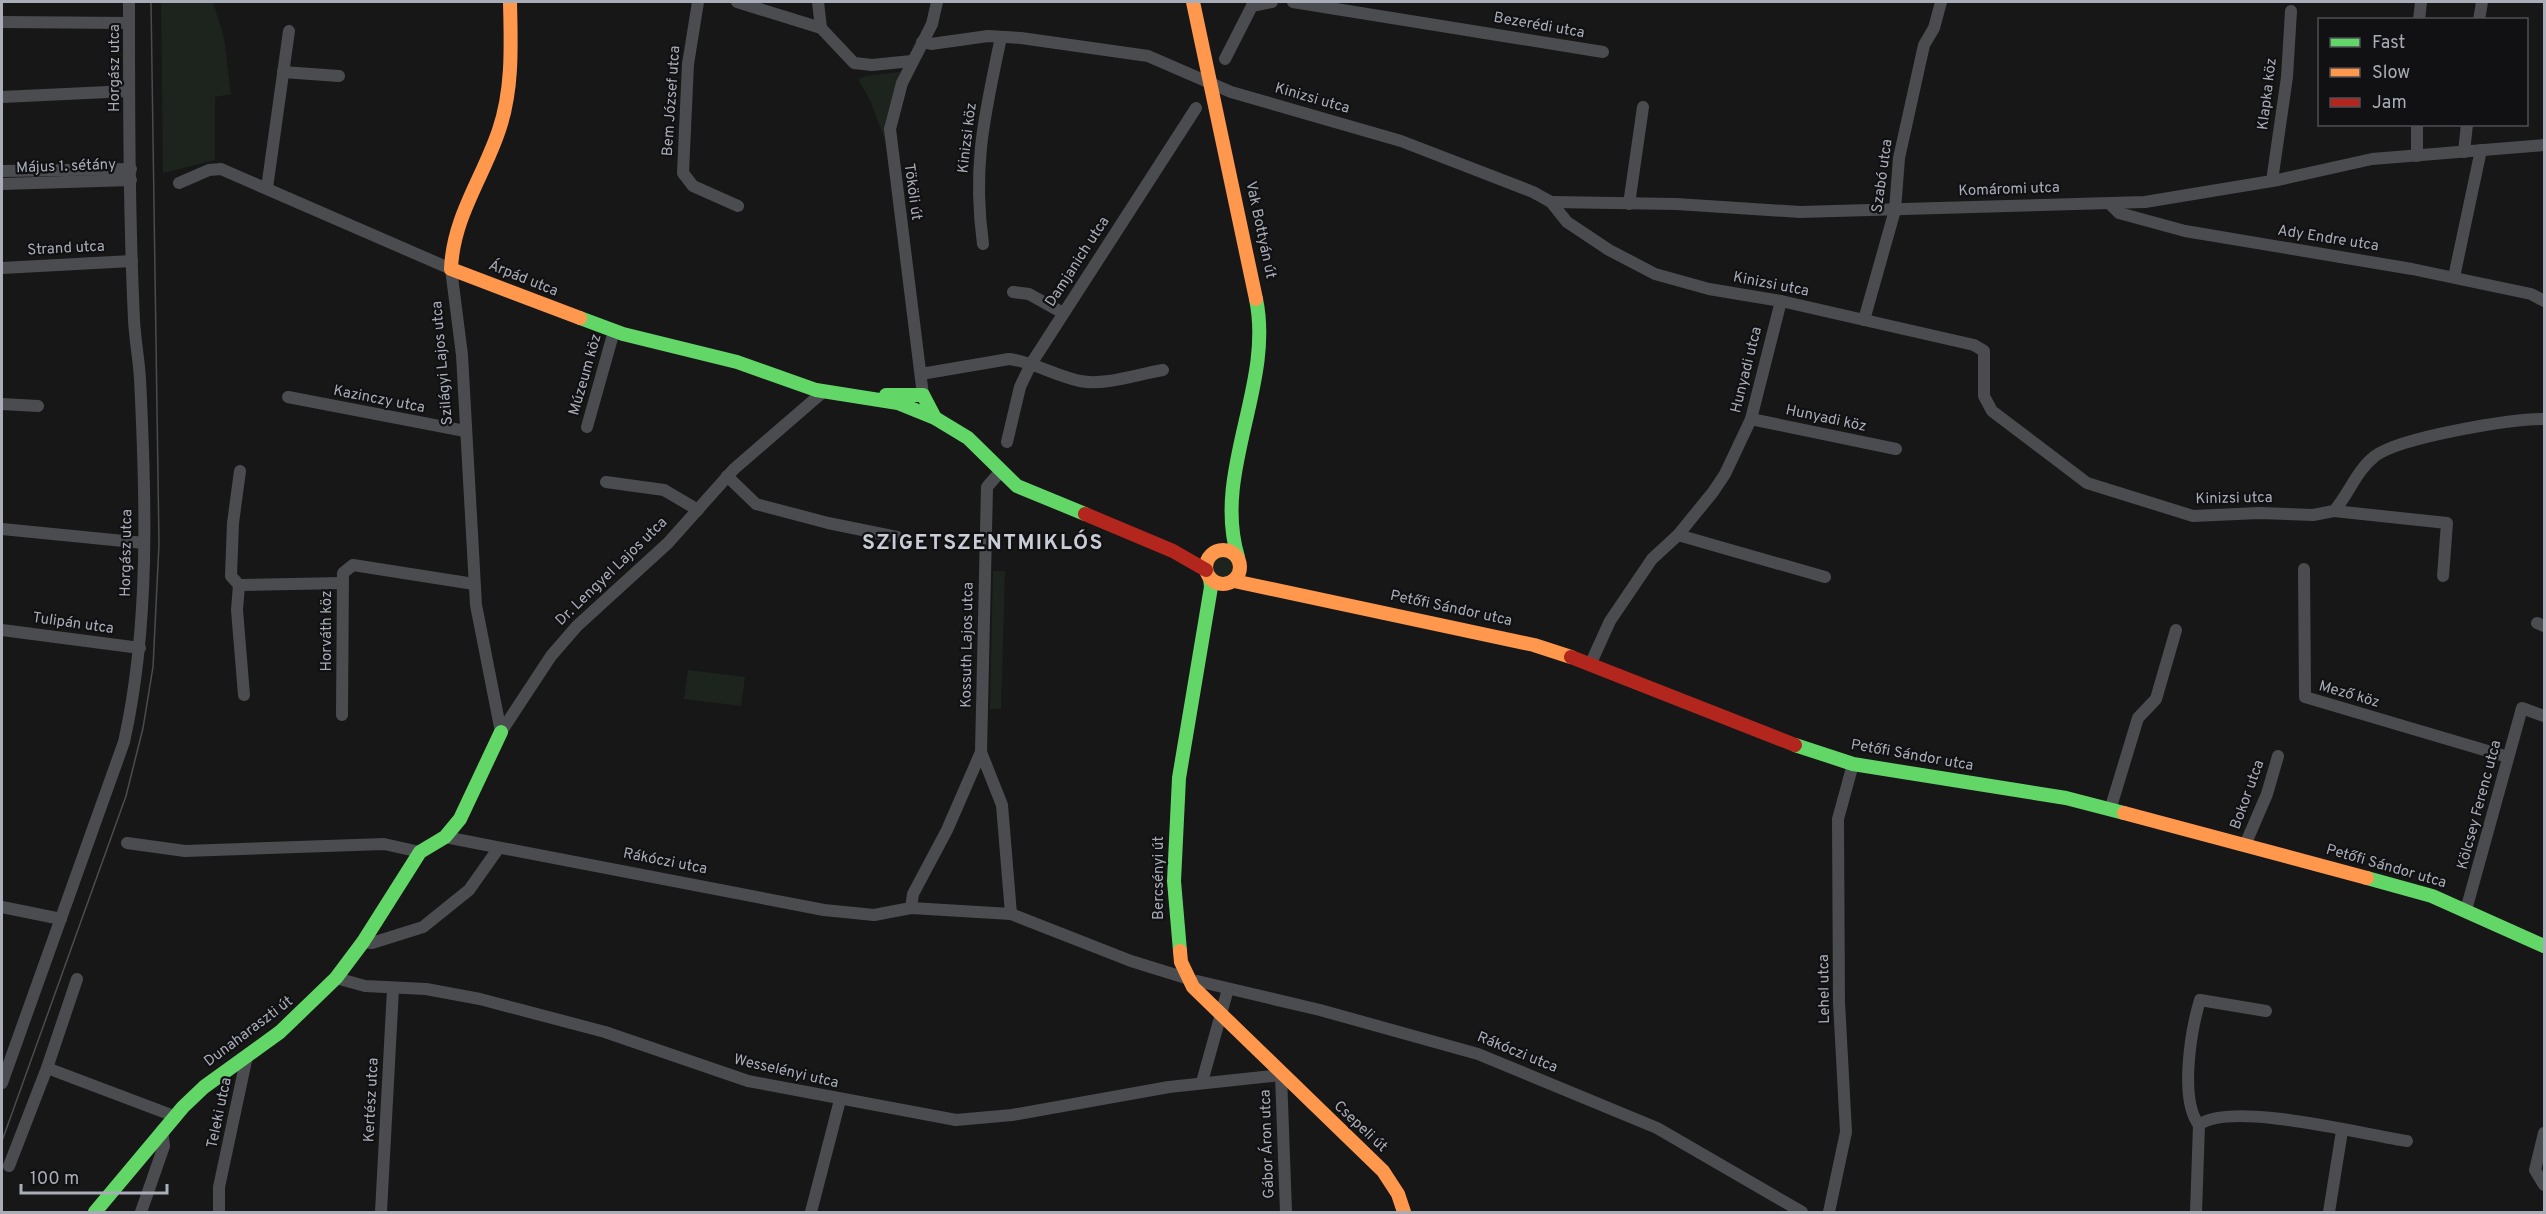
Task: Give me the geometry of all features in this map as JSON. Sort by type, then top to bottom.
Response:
[{"type":"street","name":"Horgász utca","points":[[2,1083],[124,742],[133,704],[140,648],[144,543],[140,378],[132,261],[129,2]]},
{"type":"street","name":"Szilágyi Lajos utca","points":[[501,732],[474,584],[462,355],[451,269],[452,244],[462,210],[487,164],[506,107],[510,68],[510,2]]},
{"type":"street","name":"Bem József utca","points":[[698,2],[688,64],[683,173],[693,186],[738,206]]},
{"type":"street","points":[[737,2],[821,28],[854,63],[872,65],[912,60]]},
{"type":"street","points":[[818,2],[821,28]]},
{"type":"street","name":"Tököli út","points":[[923,395],[890,129],[894,107],[912,60],[932,24],[937,2]]},
{"type":"street","name":"Vak Bottyán út","points":[[1193,2],[1259,313],[1257,362],[1236,468],[1225,510],[1222,540],[1210,564]]},
{"type":"street","points":[[1225,59],[1253,4],[1272,2]]},
{"type":"street","name":"Bezerédi utca","points":[[1293,2],[1603,52]]},
{"type":"street","name":"Szabó utca","points":[[1864,320],[1894,210],[1899,158],[1924,45],[1934,28],[1941,2]]},
{"type":"street","points":[[2419,18],[2421,2]]},
{"type":"street","points":[[2479,18],[2482,2]]},
{"type":"street","name":"Klapka köz","points":[[2272,181],[2287,77],[2291,11]]},
{"type":"street","points":[[2,21],[129,23]]},
{"type":"street","points":[[267,188],[289,31]]},
{"type":"street","name":"Kinizsi utca","points":[[922,42],[931,44],[1001,37],[1083,45],[1148,56],[1231,92],[1401,141],[1459,161],[1551,202],[1567,222],[1609,250],[1655,274],[1709,289],[1781,301],[1927,333],[1979,347],[1986,357],[1984,396],[1992,411],[2087,483],[2193,516],[2259,513],[2313,515],[2334,511],[2447,523],[2443,576]]},
{"type":"street","name":"Kinizsi köz","points":[[983,244],[978,205],[981,130],[1001,37]]},
{"type":"street","points":[[283,72],[339,76]]},
{"type":"street","points":[[2,97],[129,91]]},
{"type":"street","points":[[1629,204],[1643,107]]},
{"type":"street","name":"Damjanich utca","points":[[1007,442],[1020,387],[1031,364],[1196,108]]},
{"type":"street","points":[[2417,126],[2417,156]]},
{"type":"street","points":[[2463,152],[2467,126]]},
{"type":"street","name":"Komáromi utca","points":[[1551,202],[1800,212],[2145,202],[2272,181],[2372,159],[2544,145]]},
{"type":"street","points":[[2454,277],[2481,150]]},
{"type":"street","name":"Árpád utca","points":[[179,183],[216,168],[267,188],[365,234],[614,331],[737,362],[786,381],[823,392],[868,396],[923,395]]},
{"type":"street","name":"Május 1. sétány","points":[[2,171],[131,174]]},
{"type":"street","name":"Május 1. sétány","points":[[2,184],[131,174]]},
{"type":"street","name":"Ady Endre utca","points":[[2110,204],[2119,213],[2184,231],[2454,277],[2531,294],[2544,301]]},
{"type":"street","name":"Strand utca","points":[[2,268],[132,261]]},
{"type":"street","points":[[1013,292],[1029,294],[1063,313]]},
{"type":"street","name":"Hunyadi utca","points":[[1590,665],[1610,621],[1646,568],[1678,535],[1713,492],[1751,419],[1781,301]]},
{"type":"street","name":"Múzeum köz","points":[[587,426],[614,331]]},
{"type":"street","points":[[921,374],[1015,359],[1080,381],[1092,382],[1163,370]]},
{"type":"street","name":"Dr. Lengyel Lajos utca","points":[[445,837],[460,819],[501,732],[551,656],[577,626],[668,543],[727,476],[823,392]]},
{"type":"street","points":[[923,395],[935,418]]},
{"type":"street","name":"Árpád utca","points":[[868,396],[898,403],[935,418],[968,438],[1000,472]]},
{"type":"street","name":"Kazinczy utca","points":[[288,397],[465,431]]},
{"type":"street","points":[[2,404],[38,406]]},
{"type":"street","name":"Hunyadi köz","points":[[1751,419],[1896,449]]},
{"type":"street","points":[[2334,511],[2365,465],[2389,448],[2489,425],[2544,419]]},
{"type":"street","name":"Vak Bottyán út","points":[[1236,468],[1231,529],[1239,561]]},
{"type":"street","points":[[240,471],[233,523],[231,576],[239,585],[237,610],[244,694]]},
{"type":"street","points":[[1000,472],[1025,490],[1057,501],[1173,551],[1199,557],[1210,564],[1218,584],[1231,583],[1238,577],[1239,561],[1224,550],[1210,564]]},
{"type":"street","name":"Kossuth Lajos utca","points":[[911,908],[913,894],[947,830],[981,752],[987,487],[1000,472]]},
{"type":"street","points":[[727,476],[756,504],[828,523],[897,537]]},
{"type":"street","points":[[606,482],[664,490],[698,510]]},
{"type":"street","points":[[2,529],[144,543]]},
{"type":"street","points":[[1678,535],[1825,577]]},
{"type":"street","name":"Petőfi Sándor utca","points":[[1239,561],[1276,589]]},
{"type":"street","name":"Bercsényi út","points":[[1210,564],[1211,587],[1203,644],[1179,778],[1174,854],[1180,962],[1220,1016],[1281,1075]]},
{"type":"street","name":"Horváth köz","points":[[342,715],[343,573],[353,565],[474,584]]},
{"type":"street","name":"Mező köz","points":[[2304,569],[2305,698],[2508,757]]},
{"type":"street","points":[[239,585],[342,583]]},
{"type":"street","name":"Petőfi Sándor utca","points":[[1231,583],[1276,589],[1493,635],[1543,648],[1766,735],[1853,764],[2066,798],[2245,845],[2432,896],[2544,946]]},
{"type":"street","name":"Bercsényi út","points":[[1203,644],[1218,598],[1231,583]]},
{"type":"street","name":"Tulipán utca","points":[[2,630],[140,648]]},
{"type":"street","points":[[2110,810],[2138,718],[2156,699],[2176,630]]},
{"type":"street","points":[[496,705],[518,705]]},
{"type":"street","name":"Kölcsey Ferenc utca","points":[[2466,910],[2522,708],[2544,716]]},
{"type":"street","name":"Kossuth Lajos utca","points":[[981,752],[1002,805],[1011,914]]},
{"type":"street","name":"Bokor utca","points":[[2245,845],[2267,794],[2278,756]]},
{"type":"street","name":"Lehel utca","points":[[1829,1212],[1846,1132],[1839,1002],[1838,819],[1853,764]]},
{"type":"street","points":[[127,843],[185,851],[384,844],[420,852],[445,837]]},
{"type":"street","name":"Rákóczi utca","points":[[445,837],[824,910],[874,915],[911,908],[1011,914],[1131,961],[1193,980],[1320,1010],[1478,1054],[1657,1128],[1802,1212]]},
{"type":"street","points":[[363,942],[372,944],[423,927],[469,890],[498,849]]},
{"type":"street","name":"Dunaharaszti út","points":[[95,1212],[174,1116],[204,1087],[280,1032],[312,1004],[336,978],[363,942],[420,852]]},
{"type":"street","points":[[2,907],[61,919]]},
{"type":"street","name":"Wesselényi utca","points":[[336,978],[365,986],[426,989],[480,999],[605,1032],[748,1081],[840,1100],[957,1120],[1012,1115],[1202,1082],[1281,1075]]},
{"type":"street","points":[[9,1166],[47,1068],[77,979]]},
{"type":"street","name":"Kertész utca","points":[[381,1212],[393,988]]},
{"type":"street","points":[[1202,1082],[1228,989]]},
{"type":"street","points":[[2196,1212],[2199,1125],[2195,1120],[2188,1092],[2194,1019],[2200,1000],[2266,1011]]},
{"type":"street","name":"Teleki utca","points":[[219,1212],[219,1187],[247,1056]]},
{"type":"street","points":[[47,1068],[174,1116]]},
{"type":"street","name":"Gábor Áron utca","points":[[1281,1075],[1286,1212]]},
{"type":"street","name":"Csepeli út","points":[[1281,1075],[1383,1171],[1398,1194],[1404,1212]]},
{"type":"street","points":[[811,1212],[840,1100]]},
{"type":"street","points":[[2199,1125],[2214,1117],[2268,1116],[2407,1141]]},
{"type":"street","points":[[141,1212],[164,1146],[162,1130]]},
{"type":"street","points":[[2329,1212],[2342,1131]]},
{"type":"street","points":[[2544,1133],[2535,1170],[2544,1185]]},
{"type":"shaded area","points":[[161,2],[213,2],[224,38],[231,94],[215,97],[215,160],[163,173]]},
{"type":"shaded area","points":[[900,72],[886,121],[886,143],[870,100],[858,79],[865,76]]},
{"type":"shaded area","points":[[1223,556],[1231,559],[1234,567],[1231,575],[1223,578],[1215,575],[1212,567],[1215,559]]},
{"type":"shaded area","points":[[993,571],[1005,571],[1001,709],[990,709]]},
{"type":"shaded area","points":[[688,670],[745,677],[741,706],[684,699]]},
{"type":"tram line","points":[[2,1141],[126,796],[143,728],[153,667],[159,544],[151,2]]},
{"type":"traffic: fast","points":[[1238,557],[1232,525],[1232,493],[1257,364],[1259,331],[1256,299]]},
{"type":"traffic: fast","points":[[580,318],[623,334],[737,362],[816,390],[898,403],[935,418],[968,438],[1017,486],[1085,514]]},
{"type":"traffic: fast","points":[[886,395],[923,395],[935,418]]},
{"type":"traffic: fast","points":[[1180,951],[1174,881],[1179,778],[1211,587],[1210,578]]},
{"type":"traffic: fast","points":[[95,1212],[183,1107],[204,1087],[280,1032],[336,978],[363,942],[420,852],[445,837],[460,819],[501,732]]},
{"type":"traffic: fast","points":[[1795,745],[1853,764],[2066,798],[2124,813]]},
{"type":"traffic: fast","points":[[2367,878],[2432,896],[2544,946]]},
{"type":"traffic: slow","points":[[510,2],[510,67],[504,114],[457,232],[451,269],[580,318]]},
{"type":"traffic: slow","points":[[1193,2],[1256,299]]},
{"type":"traffic: slow","points":[[1223,550],[1235,555],[1240,567],[1235,579],[1223,584],[1211,579],[1206,567],[1211,555],[1223,550]]},
{"type":"traffic: slow","points":[[1234,581],[1534,645],[1571,657]]},
{"type":"traffic: slow","points":[[2124,813],[2367,878]]},
{"type":"traffic: slow","points":[[1180,951],[1181,962],[1193,987],[1383,1171],[1398,1194],[1404,1212]]},
{"type":"traffic: jam","points":[[1085,514],[1173,551],[1206,570]]},
{"type":"traffic: jam","points":[[1571,657],[1795,745]]},
{"type":"district","name":"SZIGETSZENTMIKLÓS","points":[[983,543]]}]
